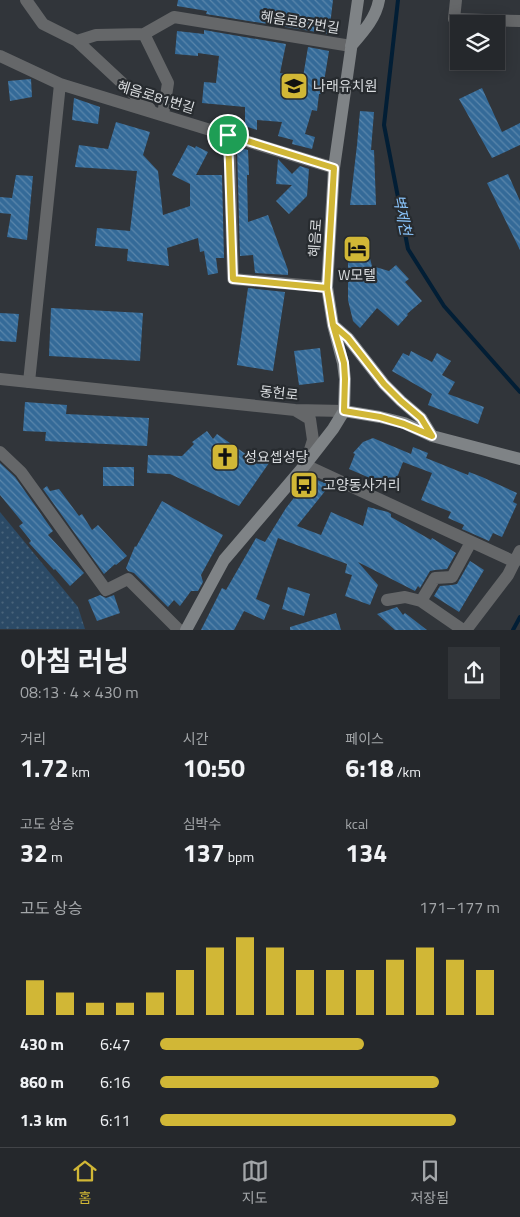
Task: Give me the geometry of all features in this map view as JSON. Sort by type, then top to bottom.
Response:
[{"type":"main road","name":"혜음로","points":[[344,411],[344,363],[333,325],[327,288],[334,168],[358,0]]},
{"type":"main road","points":[[351,46],[367,27],[377,9],[379,0]]},
{"type":"main road","points":[[333,325],[348,338],[384,384],[421,418],[432,436]]},
{"type":"main road","points":[[186,630],[224,560],[305,465],[333,429],[344,411]]},
{"type":"main road","name":"동헌로","points":[[344,411],[380,417],[404,424],[432,436],[520,459]]},
{"type":"street","points":[[26,0],[43,24],[77,41],[159,114],[168,84],[144,34]]},
{"type":"street","points":[[456,0],[454,19],[520,21]]},
{"type":"street","name":"혜음로87번길","points":[[77,41],[96,36],[144,34],[174,17],[351,46]]},
{"type":"street","name":"혜음로81번길","points":[[0,56],[60,84],[334,168]]},
{"type":"street","points":[[29,382],[60,84]]},
{"type":"street","points":[[228,135],[233,279],[327,288]]},
{"type":"street","name":"동헌로","points":[[0,379],[295,410],[344,411]]},
{"type":"street","points":[[295,410],[310,420],[313,440],[305,465],[471,542],[517,556],[508,575],[464,630],[421,601],[405,597],[387,600]]},
{"type":"street","points":[[0,452],[21,472],[106,590],[128,580],[179,630]]},
{"type":"street","points":[[421,601],[435,578],[452,577],[471,542]]},
{"type":"shaded area","points":[[0,512],[78,607],[85,629],[0,629]]},
{"type":"building","points":[[178,0],[333,0],[329,34],[206,14],[207,11],[177,6]]},
{"type":"building","points":[[204,30],[286,44],[280,73],[303,77],[308,47],[329,51],[322,94],[319,94],[317,111],[312,110],[305,134],[315,137],[312,149],[292,144],[293,140],[278,136],[282,122],[257,120],[257,130],[245,126],[245,107],[202,103],[204,82],[216,83],[219,56],[198,53],[198,56],[175,54],[177,31],[204,34]]},
{"type":"building","points":[[31,79],[32,97],[10,101],[8,81]]},
{"type":"building","points":[[482,88],[502,132],[520,123],[520,145],[492,158],[459,99]]},
{"type":"building","points":[[74,98],[100,107],[98,124],[72,120]]},
{"type":"building","points":[[360,111],[374,112],[371,150],[374,150],[376,205],[350,205]]},
{"type":"building","points":[[116,122],[150,132],[143,155],[158,171],[163,215],[190,206],[190,184],[172,175],[188,145],[195,148],[196,146],[208,152],[196,175],[222,175],[224,258],[216,258],[218,273],[208,275],[204,251],[200,252],[198,238],[167,248],[169,266],[127,261],[128,249],[95,246],[97,228],[130,231],[137,171],[75,167],[79,145],[108,149]]},
{"type":"building","points":[[237,147],[248,150],[248,222],[268,215],[288,270],[288,275],[255,273],[253,255],[240,256]]},
{"type":"building","points":[[278,159],[292,174],[300,166],[309,169],[307,196],[289,214],[276,201],[292,185],[276,184]]},
{"type":"building","points":[[508,174],[520,201],[520,250],[487,183]]},
{"type":"building","points":[[16,175],[33,176],[27,240],[7,237],[11,214],[0,213],[0,197],[12,198]]},
{"type":"building","points":[[348,240],[365,240],[372,266],[389,271],[396,265],[409,279],[405,282],[422,301],[407,314],[398,326],[377,308],[360,328],[353,321],[348,300]]},
{"type":"building","points":[[248,288],[285,292],[273,371],[237,365]]},
{"type":"building","points":[[51,308],[143,313],[140,361],[49,356]]},
{"type":"building","points":[[0,313],[19,314],[16,342],[0,341]]},
{"type":"building","points":[[320,348],[324,382],[299,385],[294,351]]},
{"type":"building","points":[[411,351],[432,362],[437,353],[451,361],[442,375],[455,382],[448,394],[484,407],[478,424],[428,405],[432,394],[392,371],[403,353],[409,356]]},
{"type":"building","points":[[25,402],[67,405],[66,414],[149,418],[147,446],[45,441],[46,432],[23,431]]},
{"type":"building","points":[[207,431],[213,439],[217,434],[250,457],[253,453],[269,463],[239,506],[170,474],[147,473],[148,455],[182,456],[194,444],[192,442]]},
{"type":"building","points":[[373,438],[411,454],[413,447],[428,453],[426,458],[468,475],[469,472],[482,477],[517,493],[513,502],[517,504],[502,537],[493,533],[489,541],[462,529],[464,525],[448,518],[451,512],[421,500],[432,473],[403,462],[393,488],[349,469],[355,454],[353,453],[363,442]]},
{"type":"building","points":[[0,463],[15,477],[53,531],[48,535],[84,573],[70,586],[29,543],[31,541],[19,526],[23,523],[0,495]]},
{"type":"building","points":[[103,467],[134,467],[134,486],[103,486]]},
{"type":"building","points":[[317,480],[330,485],[297,526],[321,535],[331,512],[363,526],[368,507],[388,512],[391,514],[391,517],[456,553],[447,569],[430,571],[420,588],[418,586],[415,591],[358,562],[378,585],[370,605],[345,596],[352,575],[345,573],[347,564],[278,538],[256,599],[270,605],[264,620],[244,611],[234,630],[201,630],[222,588],[226,590],[256,538],[265,542],[286,508],[300,490],[305,494]]},
{"type":"building","points":[[47,486],[50,491],[59,489],[79,516],[82,514],[92,530],[98,525],[127,556],[104,574],[43,489]]},
{"type":"building","points":[[162,501],[223,535],[201,575],[203,582],[198,591],[191,591],[180,606],[174,600],[168,607],[134,573],[126,568],[135,546]]},
{"type":"building","points":[[470,561],[484,570],[459,612],[434,596],[440,586],[457,584]]},
{"type":"building","points":[[288,587],[310,594],[304,616],[282,609]]},
{"type":"building","points":[[100,595],[106,598],[114,595],[120,613],[97,621],[88,600]]},
{"type":"building","points":[[397,607],[403,615],[405,613],[427,630],[395,630],[377,614]]},
{"type":"building","points":[[336,613],[341,630],[290,630],[290,627]]},
{"type":"waterway","name":"벽제천","points":[[398,0],[384,125],[408,249],[444,306],[520,392]]},
{"type":"waterway","name":"벽제천","points":[[513,630],[520,617]]},
{"type":"place","name":"나래유치원","points":[[294,86]]},
{"type":"place","name":"W모텔","points":[[357,249]]},
{"type":"place","name":"성요셉성당","points":[[225,457]]},
{"type":"place","name":"고양동사거리","points":[[304,485]]},
{"type":"route","points":[[228,135],[233,279],[327,288],[333,325],[344,363],[344,411],[380,417],[404,424],[432,436],[421,418],[384,384],[348,338],[333,325],[327,288],[334,168],[228,135]]}]
